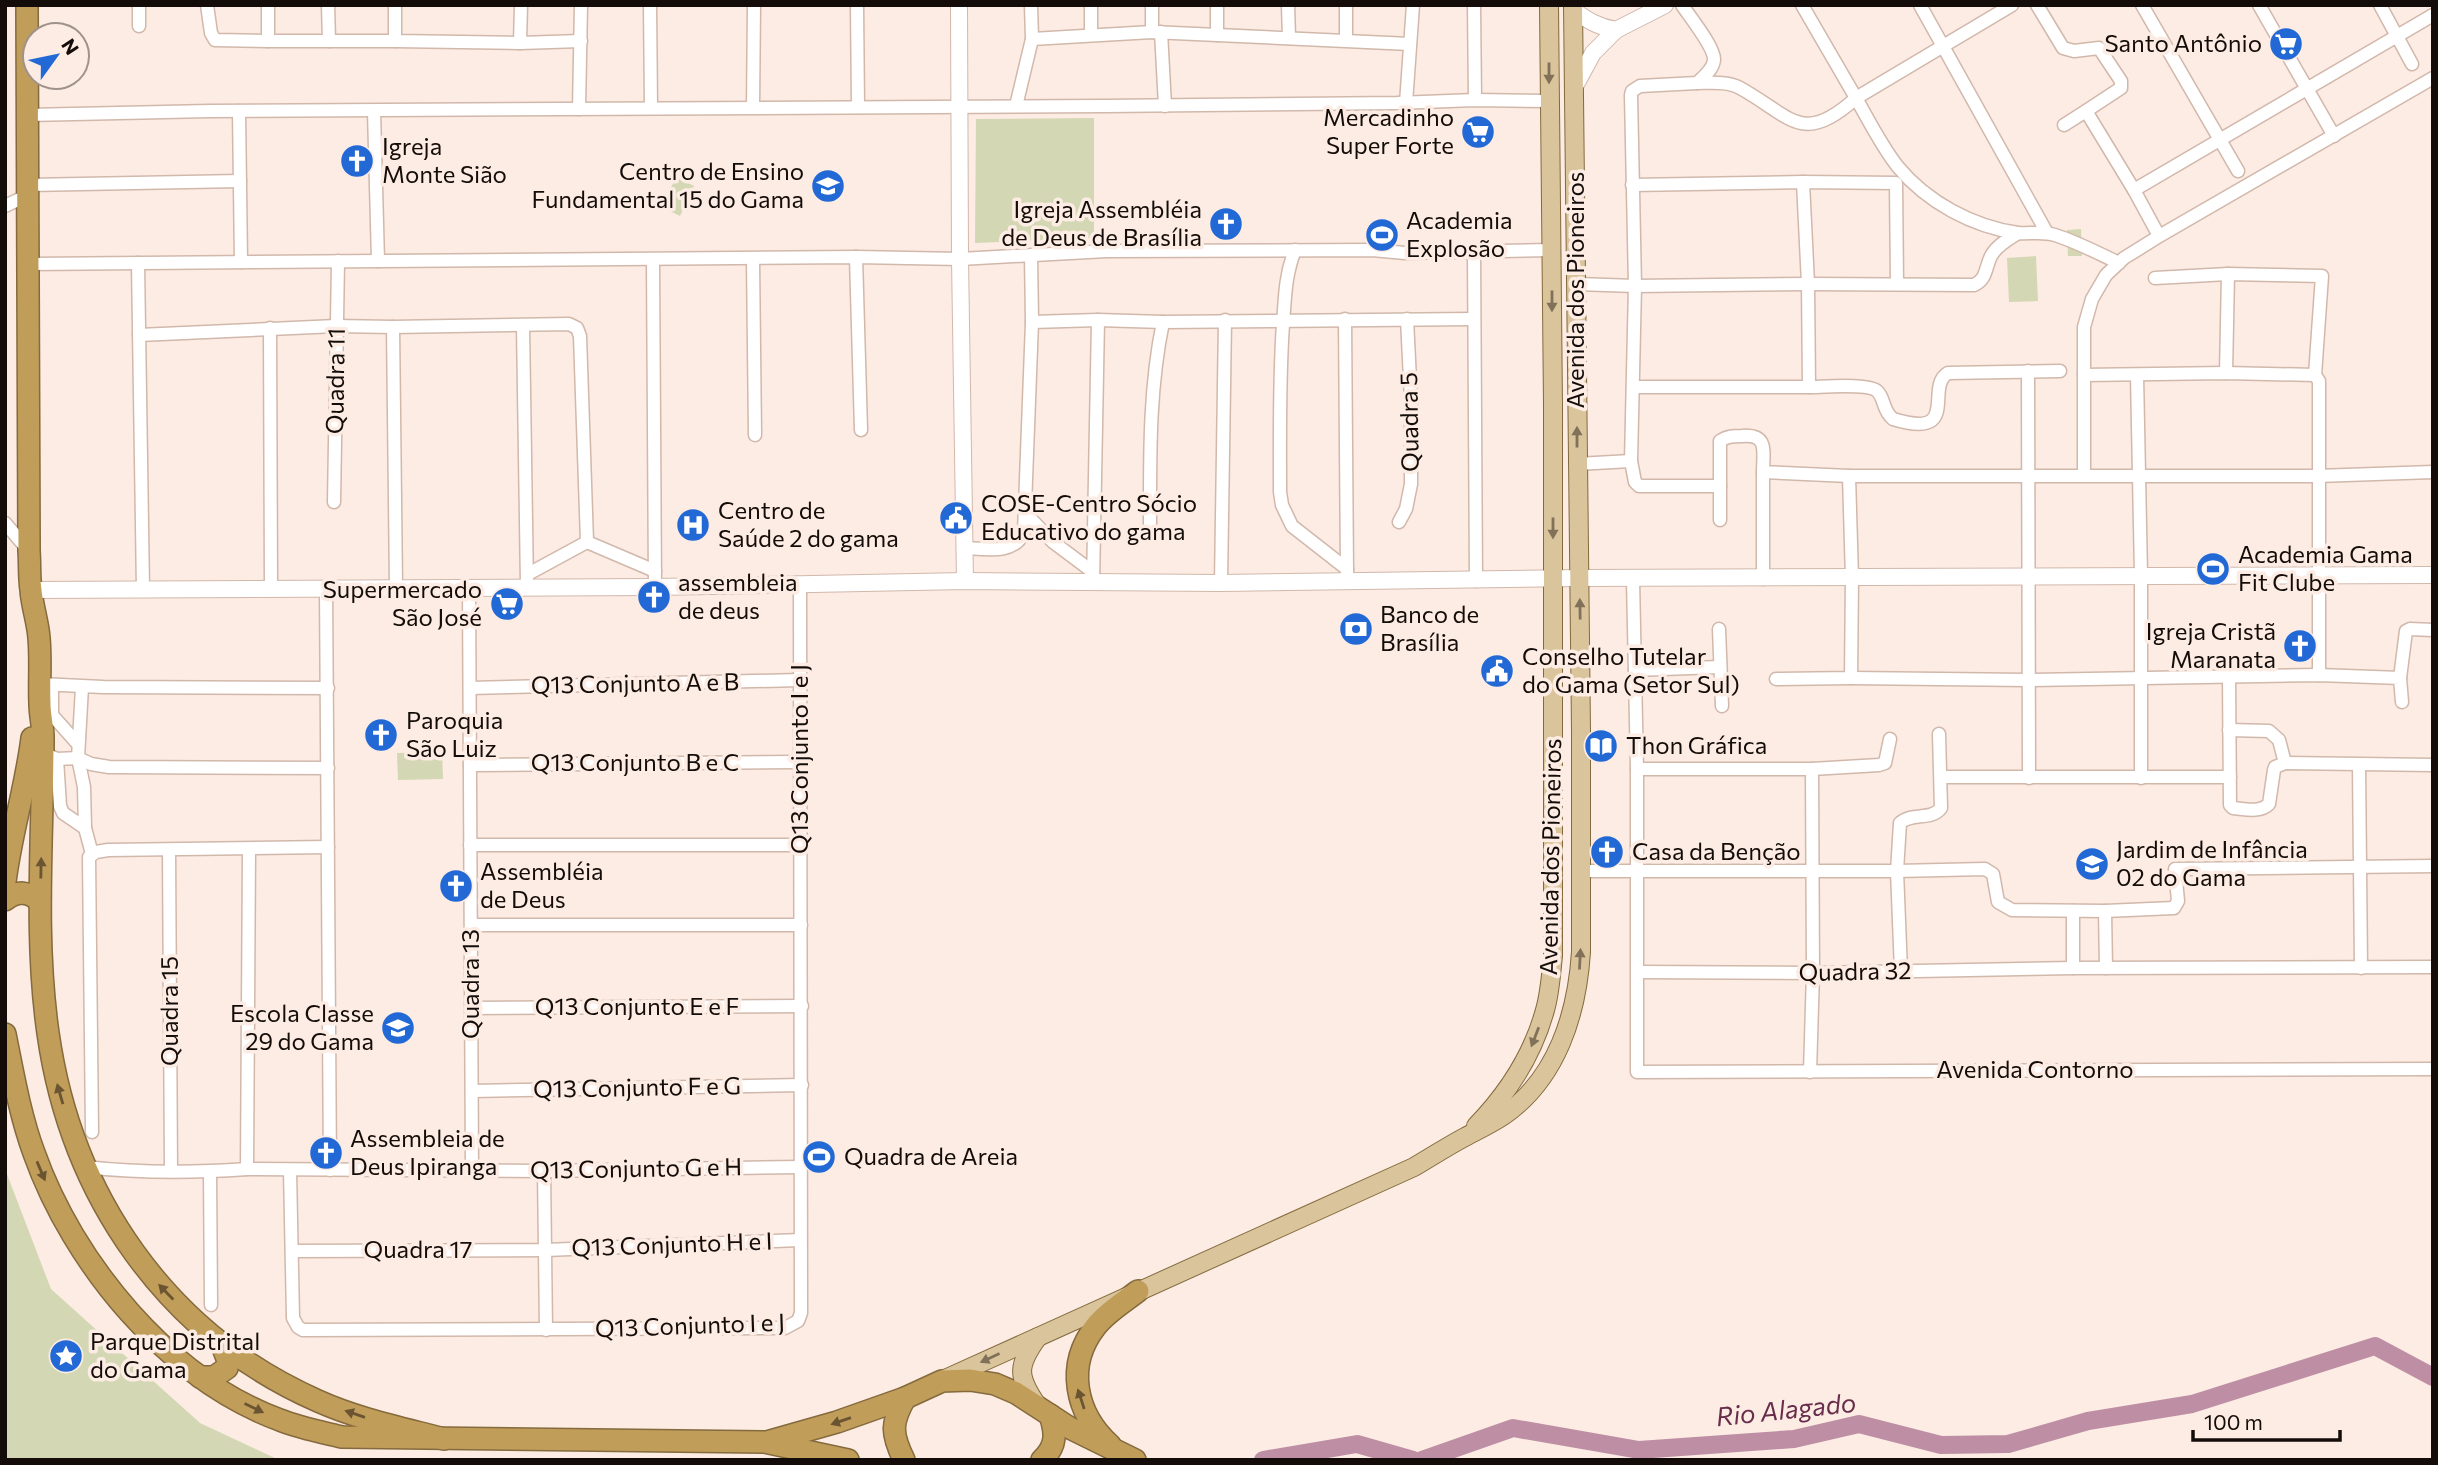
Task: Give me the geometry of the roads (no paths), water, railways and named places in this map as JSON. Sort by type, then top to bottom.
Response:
[{"type":"highway","points":[[5,882],[9,847],[28,765],[35,716],[46,685],[31,590],[29,551],[27,5]]},
{"type":"highway","points":[[40,706],[50,756],[40,902],[43,972],[54,1069],[69,1128],[96,1192],[125,1241],[153,1280],[222,1345],[272,1378],[319,1401],[374,1420],[444,1438]]},
{"type":"highway","points":[[5,900],[20,892],[32,895],[40,902]]},
{"type":"highway","points":[[5,1034],[23,1122],[34,1155],[74,1238],[100,1277],[136,1318],[200,1377],[247,1406],[279,1420],[341,1437],[764,1442],[848,1460]]},
{"type":"highway","points":[[1128,1457],[1103,1439],[1086,1414],[1077,1389],[1077,1365],[1082,1349],[1096,1325],[1138,1291]]},
{"type":"highway","points":[[200,1377],[214,1377],[227,1368],[229,1361],[222,1345]]},
{"type":"highway","points":[[764,1442],[837,1422],[905,1398],[942,1381],[970,1380],[995,1384],[1044,1410],[1075,1431],[1128,1457]]},
{"type":"highway","points":[[904,1460],[893,1429],[896,1414],[905,1398]]},
{"type":"highway","points":[[1042,1460],[1054,1443],[1055,1430],[1044,1410]]},
{"type":"main road","points":[[1549,12],[1555,29],[1563,32],[1574,14]]},
{"type":"main road","name":"Avenida dos Pioneiros","points":[[1466,1136],[1499,1100],[1526,1060],[1545,1010],[1553,944],[1553,382],[1549,12]]},
{"type":"main road","name":"Avenida dos Pioneiros","points":[[1466,1136],[1504,1115],[1533,1090],[1562,1043],[1573,1013],[1579,984],[1581,731],[1574,14]]},
{"type":"main road","points":[[1553,382],[1577,393],[1553,405]]},
{"type":"main road","points":[[1553,729],[1570,735],[1581,731]]},
{"type":"main road","points":[[1545,1010],[1560,1016],[1573,1013]]},
{"type":"main road","points":[[942,1381],[1414,1167],[1466,1136]]},
{"type":"main road","points":[[1039,1336],[1026,1355],[1021,1374],[1024,1384],[1044,1410]]},
{"type":"street","points":[[139,5],[139,26]]},
{"type":"street","points":[[207,5],[211,33],[215,40],[520,43],[581,41]]},
{"type":"street","points":[[268,5],[268,41]]},
{"type":"street","points":[[328,5],[329,41]]},
{"type":"street","points":[[395,5],[395,41]]},
{"type":"street","points":[[520,43],[521,5]]},
{"type":"street","points":[[579,109],[581,5]]},
{"type":"street","points":[[650,5],[651,107]]},
{"type":"street","points":[[753,107],[754,5]]},
{"type":"street","points":[[857,5],[858,107]]},
{"type":"street","points":[[959,5],[965,581]]},
{"type":"street","points":[[1016,106],[1032,39],[1031,5]]},
{"type":"street","points":[[1091,5],[1091,34]]},
{"type":"street","points":[[1152,5],[1165,106]]},
{"type":"street","points":[[1217,5],[1217,34]]},
{"type":"street","points":[[1288,5],[1289,38]]},
{"type":"street","points":[[1346,5],[1346,39]]},
{"type":"street","points":[[1406,103],[1413,5]]},
{"type":"street","points":[[1474,5],[1475,100]]},
{"type":"street","points":[[1574,88],[1593,53],[1616,30],[1665,5]]},
{"type":"street","points":[[1682,5],[1714,58],[1706,74],[1697,83]]},
{"type":"street","points":[[1802,5],[1896,165],[1942,206],[1962,216],[2018,233],[2047,233],[2119,263]]},
{"type":"street","points":[[1920,5],[2047,233]]},
{"type":"street","points":[[1720,486],[1639,486],[1635,482],[1631,461],[1635,286],[1632,91],[1640,86],[1697,83],[1734,85],[1779,114],[1806,124],[1829,119],[1856,98],[2012,5]]},
{"type":"street","points":[[2037,5],[2063,48],[2074,51],[2099,48],[2121,81],[2121,88],[2064,125]]},
{"type":"street","points":[[2142,5],[2238,171]]},
{"type":"street","points":[[2259,5],[2334,136]]},
{"type":"street","points":[[2380,5],[2412,64]]},
{"type":"street","points":[[1574,14],[1616,30]]},
{"type":"street","points":[[2134,190],[2433,15]]},
{"type":"street","points":[[1032,39],[1157,32],[1410,44]]},
{"type":"street","points":[[2084,475],[2084,327],[2089,308],[2106,275],[2119,263],[2160,236],[2433,78]]},
{"type":"street","points":[[28,115],[651,107],[1165,106],[1550,101]]},
{"type":"street","points":[[239,111],[241,262]]},
{"type":"street","points":[[374,111],[378,261]]},
{"type":"street","points":[[2086,111],[2160,236]]},
{"type":"street","points":[[1896,165],[1897,284]]},
{"type":"street","points":[[5,206],[24,197],[28,187],[240,181]]},
{"type":"street","points":[[1803,182],[1809,387]]},
{"type":"street","points":[[1632,185],[1896,183]]},
{"type":"street","points":[[1577,284],[1974,285],[1985,276],[1996,249],[2018,233]]},
{"type":"street","points":[[1295,250],[1287,268],[1284,320],[1280,405],[1282,505],[1292,526],[1347,575]]},
{"type":"street","points":[[29,264],[753,260],[856,257],[960,259],[1107,251],[1552,250]]},
{"type":"street","points":[[1474,252],[1476,580]]},
{"type":"street","points":[[965,548],[987,549],[1015,545],[1024,532],[1032,322],[1031,254]]},
{"type":"street","points":[[856,257],[860,429]]},
{"type":"street","points":[[653,260],[655,579]]},
{"type":"street","points":[[753,260],[755,435]]},
{"type":"street","name":"Quadra 11","points":[[334,502],[338,261]]},
{"type":"street","points":[[138,262],[143,590]]},
{"type":"street","points":[[2227,373],[2228,274]]},
{"type":"street","points":[[2155,278],[2228,274],[2322,276],[2315,375],[2319,381],[2319,675]]},
{"type":"street","points":[[1345,319],[1347,575]]},
{"type":"street","name":"Quadra 5","points":[[1399,522],[1406,509],[1411,484],[1407,319]]},
{"type":"street","points":[[1032,322],[1473,319]]},
{"type":"street","points":[[1093,577],[1098,320]]},
{"type":"street","points":[[1221,583],[1225,320]]},
{"type":"street","points":[[1150,524],[1151,399],[1163,322]]},
{"type":"street","points":[[139,335],[336,326],[569,324],[577,328],[580,336],[587,542]]},
{"type":"street","points":[[523,326],[527,580]]},
{"type":"street","points":[[393,327],[396,587]]},
{"type":"street","points":[[270,328],[271,588]]},
{"type":"street","points":[[2028,371],[2028,778]]},
{"type":"street","points":[[1633,387],[1871,387],[1880,394],[1884,410],[1893,419],[1925,423],[1938,412],[1940,382],[1948,373],[2060,372]]},
{"type":"street","points":[[2084,375],[2315,375]]},
{"type":"street","points":[[2137,376],[2141,778]]},
{"type":"street","points":[[1720,520],[1720,441],[1728,436],[1753,435],[1761,440],[1763,445],[1763,579]]},
{"type":"street","points":[[1577,464],[1631,461]]},
{"type":"street","points":[[1763,472],[1849,475],[2317,476],[2433,472]]},
{"type":"street","points":[[1849,475],[1851,678]]},
{"type":"street","points":[[1025,513],[1093,577]]},
{"type":"street","points":[[5,523],[29,551]]},
{"type":"street","points":[[587,542],[655,579]]},
{"type":"street","points":[[527,580],[587,542]]},
{"type":"street","points":[[31,590],[469,587],[527,580],[655,579],[800,585],[1093,577],[1221,583],[1347,575],[1476,580],[2433,575]]},
{"type":"street","points":[[1633,580],[1638,972]]},
{"type":"street","name":"Q13 Conjunto I e J","points":[[289,1170],[293,1318],[298,1327],[303,1329],[785,1328],[798,1321],[801,1313],[802,1085],[800,585]]},
{"type":"street","name":"Quadra 13","points":[[469,587],[472,1170]]},
{"type":"street","points":[[326,588],[330,1170]]},
{"type":"street","points":[[1719,629],[1722,706]]},
{"type":"street","points":[[2402,702],[2400,678],[2406,631],[2433,630]]},
{"type":"street","points":[[1635,670],[1719,667]]},
{"type":"street","points":[[1776,679],[2028,680],[2319,675],[2400,678]]},
{"type":"street","points":[[2229,676],[2231,807],[2259,810],[2269,804],[2276,766],[2286,763],[2433,765]]},
{"type":"street","name":"Q13 Conjunto A e B","points":[[470,688],[799,680]]},
{"type":"street","points":[[77,743],[52,715],[46,685],[328,688]]},
{"type":"street","points":[[82,687],[77,743],[84,787],[85,828],[92,854],[87,864],[92,1132]]},
{"type":"street","points":[[2229,730],[2269,731],[2279,740],[2286,763]]},
{"type":"street","points":[[1901,971],[1897,872],[1899,823],[1908,817],[1934,815],[1941,808],[1939,734]]},
{"type":"street","points":[[1637,769],[1812,769],[1885,763],[1890,739]]},
{"type":"street","points":[[85,828],[63,813],[50,756],[78,758],[91,764],[109,767],[328,768]]},
{"type":"street","name":"Q13 Conjunto B e C","points":[[470,765],[800,762]]},
{"type":"street","points":[[2359,765],[2361,968]]},
{"type":"street","points":[[1810,1072],[1812,769]]},
{"type":"street","points":[[1941,777],[2230,778]]},
{"type":"street","points":[[470,845],[801,845]]},
{"type":"street","points":[[92,854],[108,850],[328,847]]},
{"type":"street","points":[[247,1169],[249,849]]},
{"type":"street","name":"Quadra 15","points":[[169,850],[171,1171]]},
{"type":"street","points":[[1580,871],[1897,872],[1985,869],[1993,874],[1998,902],[2011,910],[2105,911],[2174,908],[2178,901],[2175,869],[2433,866]]},
{"type":"street","points":[[2073,911],[2073,968]]},
{"type":"street","points":[[2105,911],[2106,968]]},
{"type":"street","points":[[472,925],[802,925]]},
{"type":"street","name":"Quadra 32","points":[[1638,972],[2433,967]]},
{"type":"street","name":"Avenida Contorno","points":[[1638,972],[1637,1072],[2433,1069]]},
{"type":"street","name":"Q13 Conjunto E e F","points":[[472,1008],[802,1006]]},
{"type":"street","name":"Q13 Conjunto F e G","points":[[472,1091],[802,1085]]},
{"type":"street","name":"Q13 Conjunto G e H","points":[[85,1167],[210,1172],[247,1169],[544,1171],[800,1167]]},
{"type":"street","points":[[96,1192],[116,1170]]},
{"type":"street","points":[[544,1171],[546,1330]]},
{"type":"street","points":[[210,1172],[211,1305]]},
{"type":"street","name":"Q13 Conjunto H e I","points":[[545,1250],[800,1240]]},
{"type":"street","name":"Quadra 17","points":[[292,1251],[545,1250]]},
{"type":"waterway","name":"Rio Alagado","points":[[1422,1460],[1513,1428],[1639,1450],[1794,1439],[1859,1424],[1941,1445],[2008,1444],[2088,1421],[2192,1404],[2375,1346],[2433,1377]]},
{"type":"waterway","name":"Rio Alagado","points":[[1263,1460],[1357,1444],[1413,1460]]},
{"type":"place","name":"Santo Antônio","points":[[2286,44]]},
{"type":"place","name":"Mercadinho Super Forte","points":[[1478,132]]},
{"type":"place","name":"Igreja Monte Sião","points":[[357,161]]},
{"type":"place","name":"Centro de Ensino Fundamental 15 do Gama","points":[[828,186]]},
{"type":"place","name":"Igreja Assembléia de Deus de Brasília","points":[[1226,224]]},
{"type":"place","name":"Academia Explosão","points":[[1382,235]]},
{"type":"place","name":"COSE-Centro Sócio Educativo do gama","points":[[956,518]]},
{"type":"place","name":"Centro de Saúde 2 do gama","points":[[693,525]]},
{"type":"place","name":"Academia Gama Fit Clube","points":[[2213,569]]},
{"type":"place","name":"assembleia de deus","points":[[654,597]]},
{"type":"place","name":"Supermercado São José","points":[[507,604]]},
{"type":"place","name":"Banco de Brasília","points":[[1356,629]]},
{"type":"place","name":"Igreja Cristã Maranata","points":[[2300,646]]},
{"type":"place","name":"Conselho Tutelar do Gama (Setor Sul)","points":[[1497,671]]},
{"type":"place","name":"Paroquia São Luiz","points":[[381,735]]},
{"type":"place","name":"Thon Gráfica","points":[[1601,746]]},
{"type":"place","name":"Casa da Benção","points":[[1607,852]]},
{"type":"place","name":"Jardim de Infância 02 do Gama","points":[[2092,864]]},
{"type":"place","name":"Assembléia de Deus","points":[[456,886]]},
{"type":"place","name":"Escola Classe 29 do Gama","points":[[398,1028]]},
{"type":"place","name":"Assembleia de Deus Ipiranga","points":[[326,1153]]},
{"type":"place","name":"Quadra de Areia","points":[[819,1157]]},
{"type":"place","name":"Parque Distrital do Gama","points":[[66,1356]]}]
